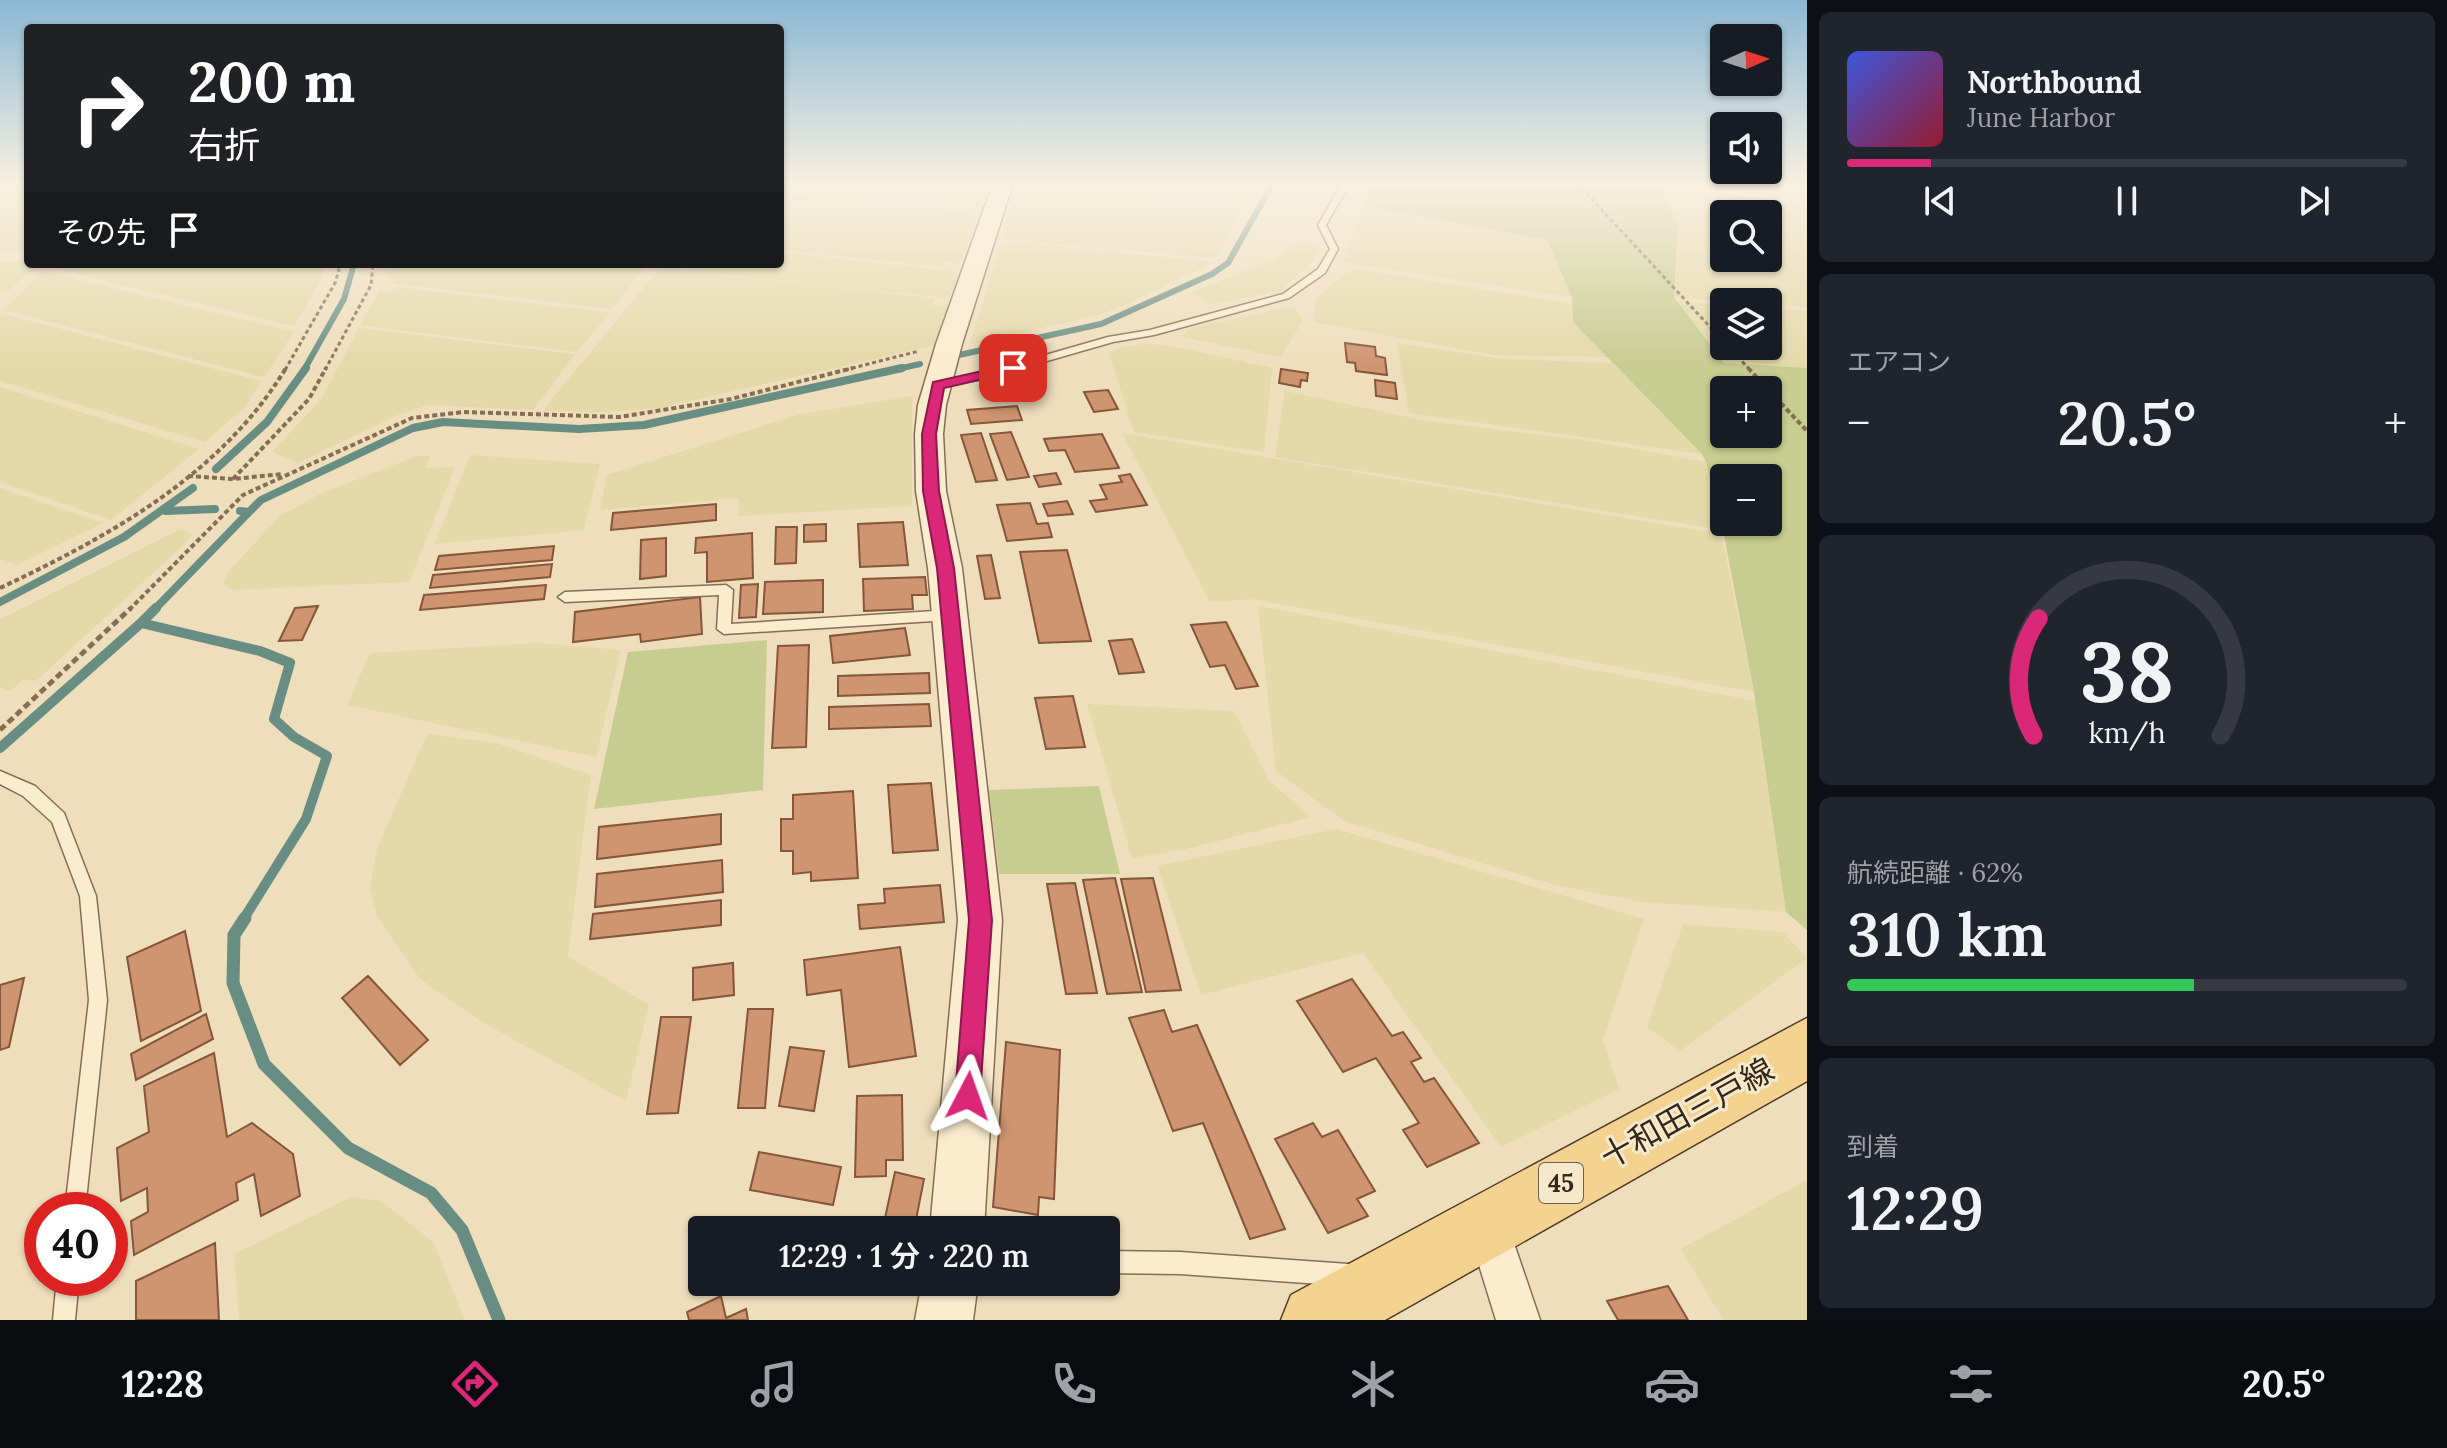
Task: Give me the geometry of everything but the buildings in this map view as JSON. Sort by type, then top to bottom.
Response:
[{"type":"main road","name":"十和田三戸線","points":[[1316,1320],[1807,1048]]},
{"type":"street","points":[[958,1216],[980,920],[945,568],[931,491],[929,434],[937,385],[982,245]]},
{"type":"street","points":[[1487,1223],[1518,1320]]},
{"type":"street","points":[[944,1320],[948,1296]]},
{"type":"lane","points":[[937,385],[988,375],[1112,339],[1151,333],[1286,296],[1322,271],[1334,249],[1332,245]]},
{"type":"lane","points":[[565,597],[726,590],[724,629],[950,615]]},
{"type":"lane","points":[[0,777],[29,791],[58,818],[88,896],[98,1000],[77,1192]]},
{"type":"lane","points":[[1120,1262],[1180,1263],[1391,1277]]},
{"type":"lane","points":[[64,1320],[66,1296]]},
{"type":"path","points":[[1634,245],[1710,327]]},
{"type":"path","points":[[0,588],[129,521],[231,439],[263,403],[335,283],[337,268]]},
{"type":"path","points":[[233,479],[309,399],[371,285],[373,268]]},
{"type":"path","points":[[0,730],[143,597],[243,495],[412,418],[438,412],[475,411],[616,417],[641,414],[694,405],[949,344]]},
{"type":"path","points":[[1741,360],[1807,431]]},
{"type":"path","points":[[187,476],[233,479],[286,474]]},
{"type":"shaded area","points":[[0,245],[24,245],[24,251],[0,252]]},
{"type":"shaded area","points":[[784,245],[967,245],[960,264],[944,262],[943,267],[784,250]]},
{"type":"shaded area","points":[[1000,245],[1039,245],[1207,261],[1206,266],[1095,316],[970,344]]},
{"type":"shaded area","points":[[1064,245],[1224,245],[1216,258]]},
{"type":"shaded area","points":[[1297,245],[1321,246],[1312,263],[1280,291],[1212,304],[1192,292],[1274,260]]},
{"type":"shaded area","points":[[1350,245],[1549,245],[1572,297],[1343,262]]},
{"type":"shaded area","points":[[1677,245],[1710,245],[1710,272],[1782,272],[1782,245],[1807,245],[1807,307],[1782,305],[1782,288],[1710,288],[1710,300],[1674,297]]},
{"type":"shaded area","points":[[784,252],[959,272],[949,298],[661,269],[935,298],[932,305],[950,307],[936,345],[659,408],[598,413],[543,410],[660,268],[784,268]]},
{"type":"shaded area","points":[[24,261],[24,268],[34,268],[8,291],[0,292],[0,262]]},
{"type":"shaded area","points":[[52,268],[321,268],[324,275],[294,326]]},
{"type":"shaded area","points":[[386,268],[644,268],[612,309],[393,283],[395,280],[384,277]]},
{"type":"shaded area","points":[[1363,270],[1574,304],[1573,322],[1610,357],[1494,355],[1314,322],[1316,298],[1347,272]]},
{"type":"shaded area","points":[[42,271],[294,332],[264,377],[4,310]]},
{"type":"shaded area","points":[[396,287],[610,313],[577,352],[360,325],[379,291],[390,292]]},
{"type":"shaded area","points":[[1673,301],[1710,304],[1710,346]]},
{"type":"shaded area","points":[[1293,306],[1303,320],[1281,357],[1182,337],[1187,329]]},
{"type":"shaded area","points":[[1782,309],[1807,311],[1807,368],[1724,363],[1722,360],[1782,360]]},
{"type":"shaded area","points":[[3,314],[261,381],[246,406],[205,442],[0,381],[0,318]]},
{"type":"shaded area","points":[[359,328],[575,354],[533,410],[428,405],[398,415],[298,463],[272,452],[322,398]]},
{"type":"shaded area","points":[[1397,343],[1502,359],[1612,363],[1702,454],[1409,413]]},
{"type":"shaded area","points":[[1167,345],[1272,368],[1264,452],[1134,432],[1109,353],[1121,347]]},
{"type":"shaded area","points":[[0,387],[199,449],[111,520],[0,482]]},
{"type":"shaded area","points":[[1285,391],[1426,421],[1591,441],[1706,462],[1710,478],[1710,528],[1275,457]]},
{"type":"shaded area","points":[[912,396],[912,506],[739,516],[738,498],[600,510],[607,475],[797,415]]},
{"type":"shaded area","points":[[1122,433],[1721,536],[1754,692],[1252,599],[1210,602]]},
{"type":"shaded area","points":[[470,455],[600,464],[584,530],[435,544]]},
{"type":"shaded area","points":[[417,456],[430,456],[426,468],[455,467],[409,582],[233,590],[223,584],[227,573],[281,515],[322,493]]},
{"type":"shaded area","points":[[0,488],[103,523],[17,565],[0,559]]},
{"type":"shaded area","points":[[180,529],[192,534],[186,543],[36,681],[23,680],[10,691],[0,687],[0,619]]},
{"type":"shaded area","points":[[1258,606],[1755,701],[1786,912],[1643,902],[1555,885],[1344,821],[1276,771]]},
{"type":"shaded area","points":[[538,643],[621,650],[596,757],[347,705],[370,653]]},
{"type":"shaded area","points":[[1087,704],[1234,711],[1269,781],[1311,817],[1186,849],[1132,858]]},
{"type":"shaded area","points":[[427,734],[496,743],[591,775],[568,956],[649,1005],[626,1101],[482,1022],[420,979],[378,918],[370,889],[377,849]]},
{"type":"shaded area","points":[[1336,829],[1644,919],[1603,1040],[1619,1089],[1501,1147],[1363,953],[1201,995],[1157,866]]},
{"type":"shaded area","points":[[1683,924],[1783,932],[1807,958],[1680,1051],[1647,1027]]},
{"type":"shaded area","points":[[1807,1180],[1807,1320],[1723,1320],[1681,1249]]},
{"type":"shaded area","points":[[352,1197],[381,1201],[433,1242],[465,1320],[239,1320],[234,1254]]},
{"type":"green space","points":[[1549,245],[1677,245],[1674,297],[1710,345],[1710,360],[1807,368],[1807,930],[1786,912],[1754,692],[1724,536],[1782,536],[1782,464],[1710,464],[1710,478],[1702,454],[1573,322],[1572,297]]},
{"type":"green space","points":[[767,640],[763,790],[594,809],[628,652]]},
{"type":"green space","points":[[1099,786],[1120,874],[999,874],[989,790]]},
{"type":"waterway","points":[[959,355],[1101,324],[1212,274],[1228,263],[1238,245]]},
{"type":"waterway","points":[[304,370],[344,299],[353,268]]},
{"type":"waterway","points":[[902,368],[920,364]]},
{"type":"waterway","points":[[216,469],[267,422],[306,368]]},
{"type":"waterway","points":[[249,512],[261,500],[413,428],[443,422],[579,429],[644,425],[902,368]]},
{"type":"waterway","points":[[893,370],[902,368]]},
{"type":"waterway","points":[[0,602],[124,537],[193,488]]},
{"type":"waterway","points":[[166,511],[215,509]]},
{"type":"waterway","points":[[240,511],[249,512]]},
{"type":"waterway","points":[[154,610],[249,512]]},
{"type":"waterway","points":[[141,623],[154,610]]},
{"type":"waterway","points":[[0,748],[141,623]]},
{"type":"waterway","points":[[141,623],[260,651],[290,663],[274,719],[294,737],[327,756],[306,819],[243,920]]},
{"type":"waterway","points":[[245,918],[234,935],[233,983],[264,1064],[348,1148],[431,1193],[462,1230],[499,1320]]},
{"type":"route","points":[[968,1096],[980,920],[945,568],[931,491],[929,434],[937,385],[1013,368]]}]
